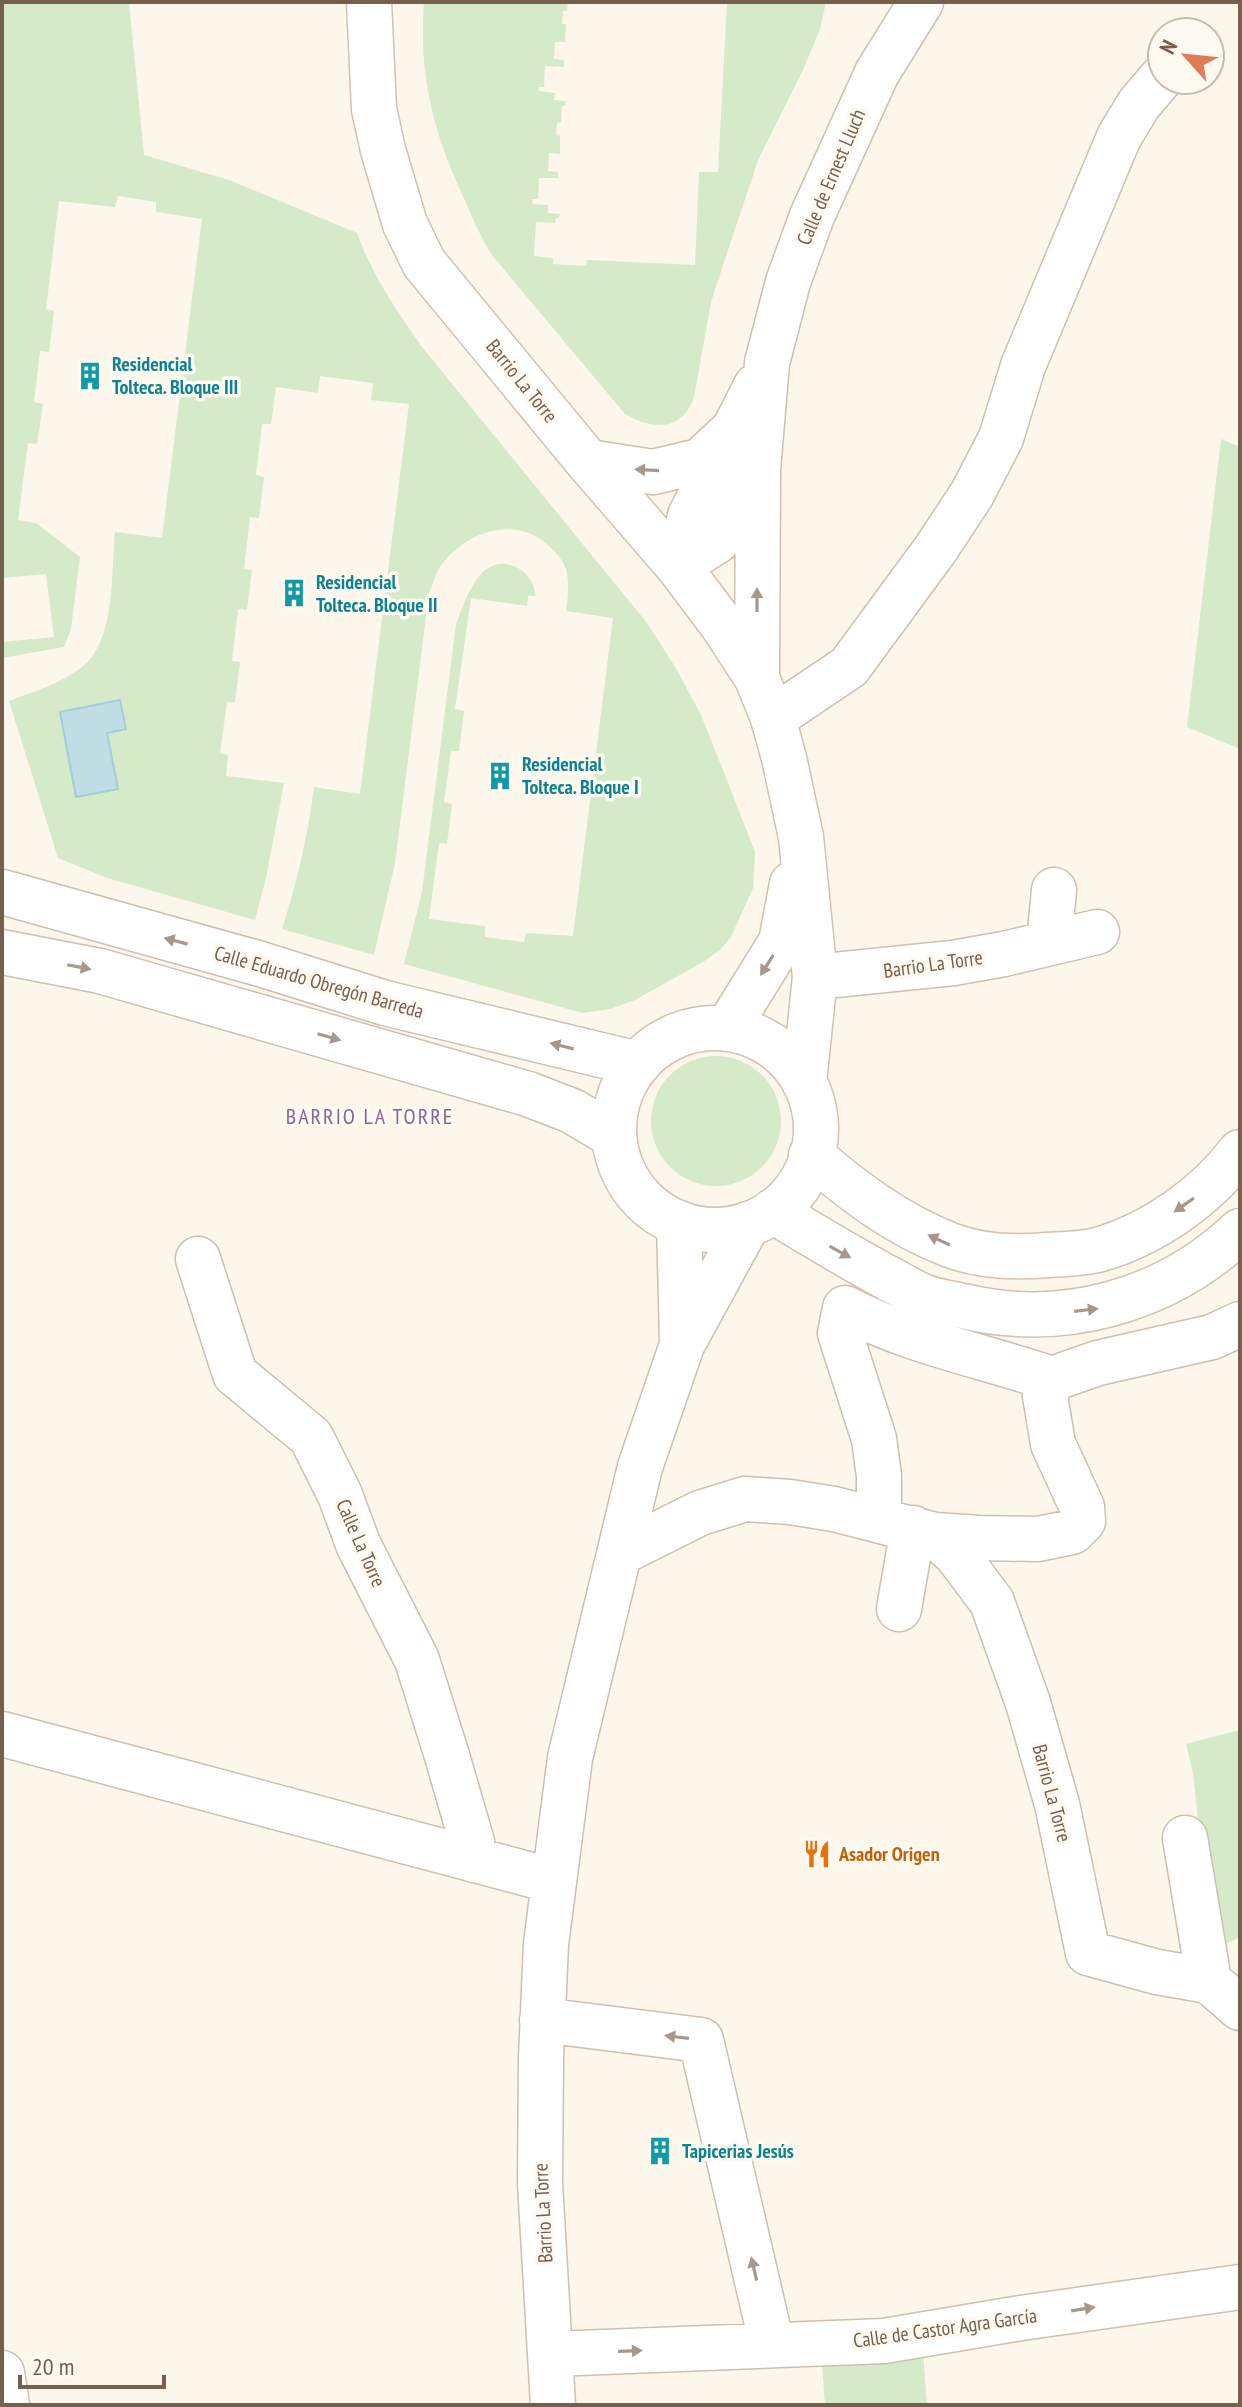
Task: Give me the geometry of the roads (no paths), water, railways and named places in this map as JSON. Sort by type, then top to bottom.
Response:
[{"type":"street","name":"Barrio La Torre","points":[[369,2],[374,109],[405,224],[424,263],[678,566],[757,678],[773,718],[801,837],[815,977],[804,1082]]},
{"type":"street","name":"Calle de Ernest Lluch","points":[[757,678],[758,470],[767,363],[788,282],[812,216],[877,73],[921,2]]},
{"type":"street","points":[[773,718],[849,667],[972,494],[1001,438],[1023,366],[1119,137],[1146,96]]},
{"type":"street","name":"Calle de Ernest Lluch","points":[[678,566],[690,516],[767,363]]},
{"type":"street","name":"Calle de Ernest Lluch","points":[[588,462],[653,472],[700,461],[737,426]]},
{"type":"street","name":"Calle de Ernest Lluch","points":[[678,566],[717,541],[758,470]]},
{"type":"street","name":"Barrio La Torre","points":[[727,1029],[781,942],[801,837]]},
{"type":"street","points":[[1049,943],[1054,890]]},
{"type":"street","name":"Calle Eduardo Obregón Barreda","points":[[2,892],[257,963],[385,1003],[638,1064]]},
{"type":"street","name":"Barrio La Torre","points":[[815,977],[953,963],[1097,932]]},
{"type":"street","points":[[2,952],[100,971],[528,1094],[572,1111],[614,1136]]},
{"type":"street","name":"Barrio La Torre","points":[[553,2405],[540,2183],[542,2020],[546,1944],[570,1758],[640,1467],[682,1345],[760,1217],[798,1186],[811,1155],[815,1118],[804,1082],[796,1068],[772,1046],[751,1035],[727,1029],[703,1029],[678,1035],[656,1047],[638,1064],[619,1098],[614,1136],[624,1173],[634,1190],[662,1215],[679,1223],[701,1229],[725,1229],[760,1217]]},
{"type":"street","points":[[811,1155],[851,1189],[900,1221],[951,1245],[980,1254],[1020,1258],[1098,1250],[1139,1235],[1192,1200],[1223,1173],[1240,1152]]},
{"type":"street","points":[[760,1217],[829,1246],[923,1297],[984,1311],[1024,1315],[1100,1309],[1140,1294],[1185,1273],[1240,1231]]},
{"type":"street","name":"Barrio La Torre","points":[[679,1223],[682,1345]]},
{"type":"street","name":"Calle La Torre","points":[[198,1259],[235,1374],[311,1437],[340,1495],[358,1544],[417,1660],[472,1842],[474,1860]]},
{"type":"street","points":[[899,1609],[909,1528],[879,1476],[874,1439],[840,1333],[845,1308],[881,1327],[1052,1379],[1098,1363],[1212,1337],[1240,1324]]},
{"type":"street","points":[[620,1553],[700,1513],[745,1499],[790,1502],[909,1528],[1038,1539],[1072,1532],[1083,1521],[1082,1507],[1053,1444],[1045,1396],[1052,1379]]},
{"type":"street","name":"Barrio La Torre","points":[[909,1528],[956,1554],[992,1602],[1028,1703],[1057,1804],[1088,1953],[1224,1994]]},
{"type":"street","points":[[2,1734],[554,1881]]},
{"type":"street","name":"Barrio La Torre","points":[[1185,1838],[1224,1994]]},
{"type":"street","points":[[542,2020],[701,2040],[772,2345]]},
{"type":"street","name":"Calle de Castor Agra García","points":[[552,2354],[884,2341],[1234,2284]]},
{"type":"street","points":[[2,2373],[7,2405]]},
{"type":"water","points":[[120,700],[126,729],[107,733],[118,789],[76,797],[60,712]]},
{"type":"place","name":"Residencial Tolteca. Bloque III","points":[[90,376]]},
{"type":"place","name":"Residencial Tolteca. Bloque II","points":[[294,593]]},
{"type":"place","name":"Residencial Tolteca. Bloque I","points":[[500,776]]},
{"type":"place","name":"Asador Origen","points":[[817,1854]]},
{"type":"place","name":"Tapicerias Jesús","points":[[660,2151]]},
{"type":"district","name":"BARRIO LA TORRE","points":[[370,1116]]}]
